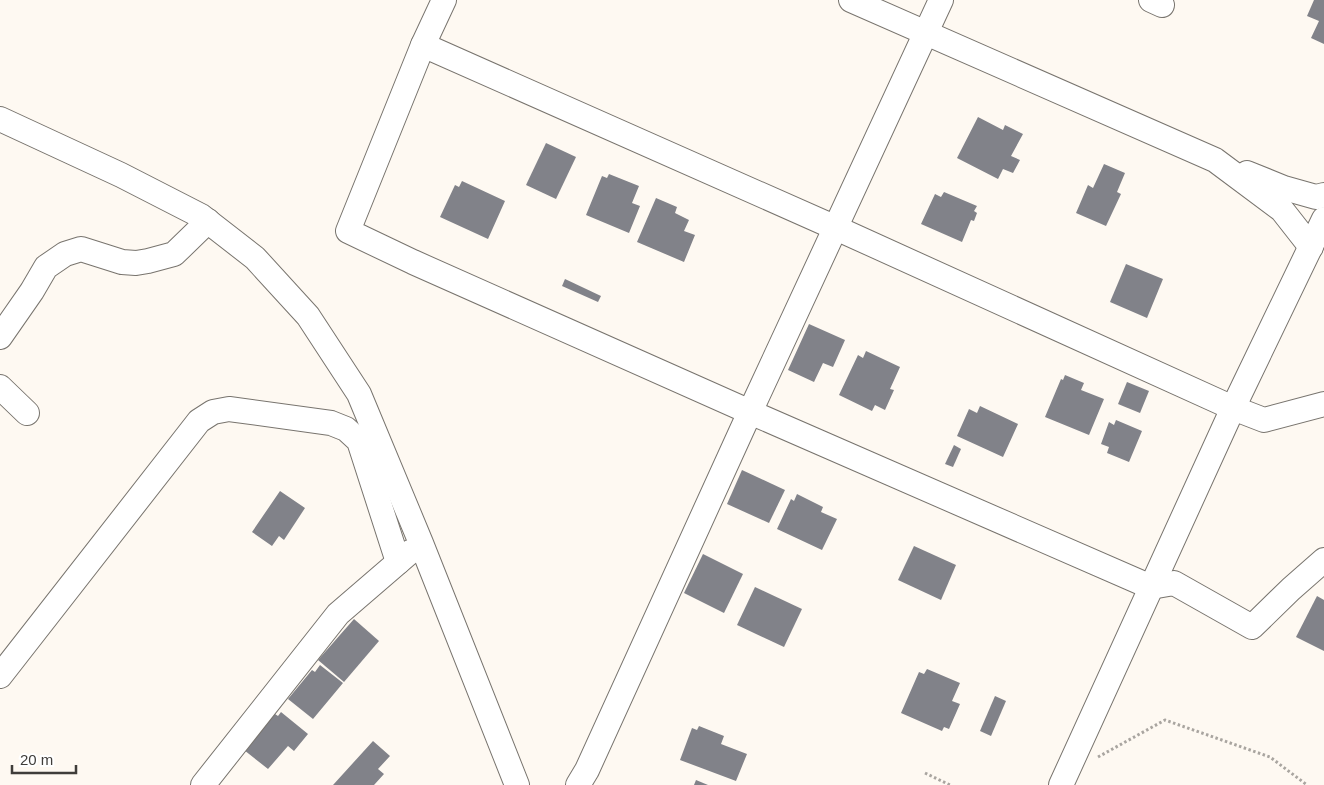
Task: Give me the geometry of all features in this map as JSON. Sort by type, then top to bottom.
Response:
[{"type":"street","points":[[444,0],[423,45],[348,231],[413,262],[750,412],[1151,587],[1174,583],[1252,626],[1324,560]]},
{"type":"street","points":[[851,0],[1216,160],[1284,188],[1316,197],[1324,195]]},
{"type":"street","points":[[578,785],[591,761],[941,0]]},
{"type":"street","points":[[423,45],[836,228],[1233,408],[1264,420],[1324,404]]},
{"type":"street","points":[[0,119],[121,175],[201,216],[255,258],[308,316],[359,394],[421,543],[517,785]]},
{"type":"street","points":[[1216,160],[1282,210],[1311,247]]},
{"type":"street","points":[[1061,785],[1233,408],[1324,219]]},
{"type":"street","points":[[0,337],[46,267],[65,254],[80,249],[122,262],[136,263],[148,261],[174,254],[208,221]]},
{"type":"street","points":[[0,387],[27,413]]},
{"type":"street","points":[[0,676],[199,421],[213,412],[229,409],[332,423],[346,430],[358,441],[398,562]]},
{"type":"street","points":[[203,785],[338,614],[421,543]]},
{"type":"path","points":[[1098,758],[1165,720],[1270,757],[1307,785]]},
{"type":"path","points":[[925,773],[950,785]]},
{"type":"building","points":[[1314,0],[1324,0],[1324,44],[1311,38],[1319,21],[1307,16]]},
{"type":"building","points":[[978,117],[1003,130],[1005,125],[1023,134],[1011,156],[1020,160],[1013,173],[1003,169],[998,179],[957,158]]},
{"type":"building","points":[[546,143],[576,157],[556,199],[526,185]]},
{"type":"building","points":[[1104,164],[1125,173],[1117,192],[1121,194],[1106,226],[1076,213],[1088,185],[1093,188]]},
{"type":"building","points":[[609,174],[639,186],[632,203],[640,206],[629,233],[586,215],[602,176],[607,178]]},
{"type":"building","points":[[462,181],[505,201],[488,239],[440,217],[455,185],[459,187]]},
{"type":"building","points":[[944,192],[977,206],[974,211],[977,213],[974,221],[971,220],[962,242],[921,224],[935,194],[941,197]]},
{"type":"building","points":[[656,198],[677,207],[675,213],[689,220],[684,231],[695,235],[684,262],[637,242]]},
{"type":"building","points":[[1126,264],[1163,279],[1147,318],[1110,302]]},
{"type":"building","points":[[565,279],[601,296],[598,302],[562,286]]},
{"type":"building","points":[[809,324],[845,340],[833,367],[823,363],[814,382],[788,370]]},
{"type":"building","points":[[866,351],[900,367],[890,389],[894,390],[885,410],[875,405],[872,411],[839,395],[858,355],[863,358]]},
{"type":"building","points":[[1065,375],[1084,383],[1081,390],[1104,399],[1089,435],[1045,417],[1061,379],[1063,380]]},
{"type":"building","points":[[1127,382],[1149,391],[1140,413],[1118,404]]},
{"type":"building","points":[[980,406],[1018,424],[1003,457],[957,436],[969,409],[977,413]]},
{"type":"building","points":[[1116,420],[1142,431],[1129,462],[1107,453],[1109,447],[1101,444],[1109,422],[1114,425]]},
{"type":"building","points":[[954,445],[961,449],[953,467],[945,464]]},
{"type":"building","points":[[742,470],[785,490],[769,523],[727,504]]},
{"type":"building","points":[[280,491],[305,508],[284,540],[279,536],[272,546],[252,532]]},
{"type":"building","points":[[797,494],[823,507],[821,512],[837,519],[822,550],[777,529],[791,499],[794,501]]},
{"type":"building","points":[[914,546],[956,565],[941,600],[898,580]]},
{"type":"building","points":[[703,554],[743,574],[724,613],[684,593]]},
{"type":"building","points":[[755,587],[802,609],[784,647],[737,625]]},
{"type":"building","points":[[1317,596],[1324,600],[1324,651],[1296,637]]},
{"type":"building","points":[[354,619],[379,641],[344,682],[318,660]]},
{"type":"building","points":[[320,665],[343,683],[313,719],[288,699],[312,670],[315,672]]},
{"type":"building","points":[[927,669],[960,683],[952,701],[960,704],[949,729],[944,727],[942,731],[901,713],[919,672],[924,674]]},
{"type":"building","points":[[995,696],[1006,701],[991,736],[980,731]]},
{"type":"building","points":[[281,712],[308,734],[294,751],[288,746],[268,769],[244,750],[275,714],[278,716]]},
{"type":"building","points":[[699,726],[724,736],[721,744],[747,754],[736,781],[680,760],[692,728],[697,730]]},
{"type":"building","points":[[373,741],[390,756],[378,769],[384,774],[374,785],[333,785]]},
{"type":"building","points":[[696,780],[708,785],[694,785]]}]
